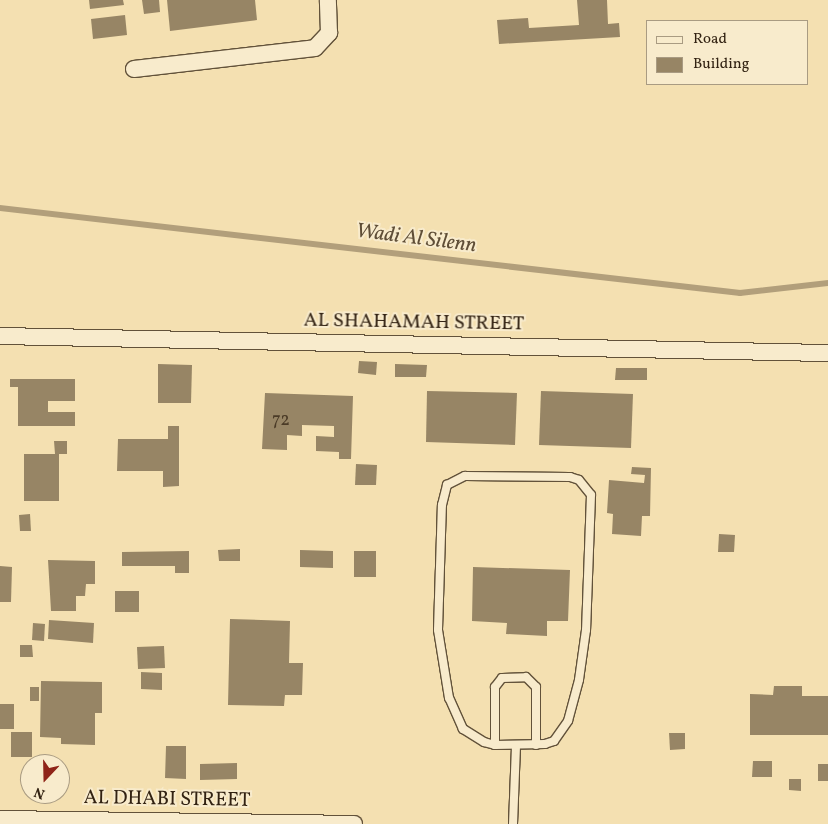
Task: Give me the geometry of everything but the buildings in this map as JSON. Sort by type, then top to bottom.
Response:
[{"type":"street","points":[[134,68],[315,48],[329,33],[328,0]]},
{"type":"street","name":"AL SHAHAMAH STREET","points":[[0,336],[828,353]]},
{"type":"street","name":"AL DHABI STREET","points":[[0,819],[354,824]]},
{"type":"lane","points":[[465,476],[570,478],[579,480],[591,495],[586,630],[579,680],[562,733],[554,740],[536,745],[495,745],[472,736],[464,729],[449,698],[440,656],[437,606],[444,494],[455,479],[465,476]]},
{"type":"lane","points":[[495,745],[495,686],[502,678],[526,677],[536,687],[536,745]]},
{"type":"lane","points":[[513,824],[516,746]]},
{"type":"waterway","name":"Wadi Al Silenn","points":[[0,208],[740,293],[828,283]]}]
